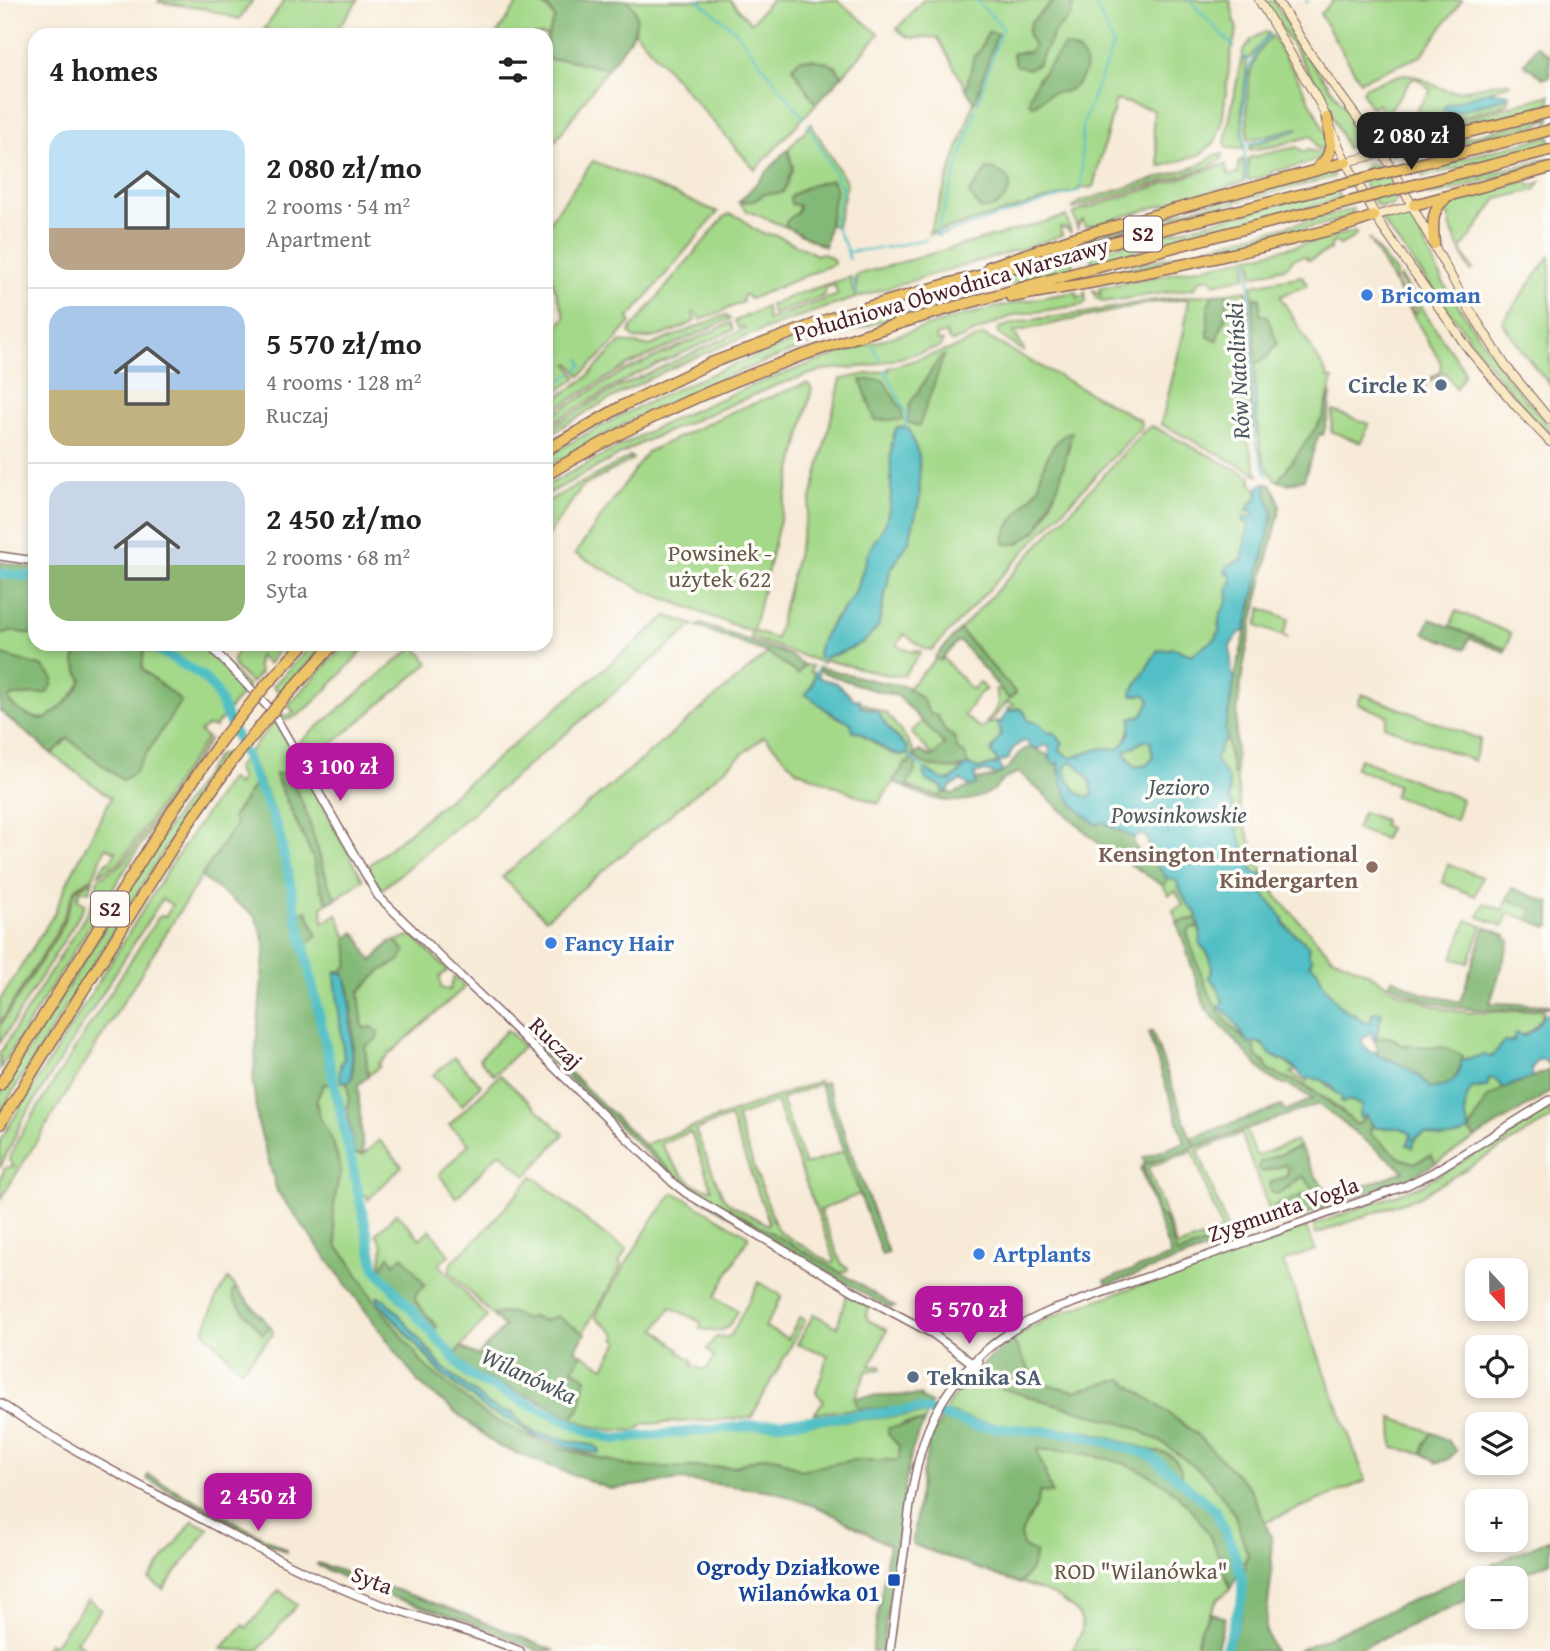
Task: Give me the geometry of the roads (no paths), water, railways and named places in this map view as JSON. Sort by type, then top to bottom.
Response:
[{"type":"highway","points":[[1383,153],[1550,112]]},
{"type":"highway","points":[[1315,169],[1326,160],[1331,151],[1327,118]]},
{"type":"highway","name":"Południowa Obwodnica Warszawy","points":[[553,446],[624,405],[711,363],[834,317],[947,284],[1550,130]]},
{"type":"highway","name":"Południowa Obwodnica Warszawy","points":[[553,471],[653,416],[728,382],[823,347],[1087,269],[1550,150]]},
{"type":"highway","points":[[947,284],[1079,236],[1346,162]]},
{"type":"highway","points":[[1414,205],[1550,168]]},
{"type":"highway","points":[[1434,244],[1435,210],[1449,196]]},
{"type":"highway","points":[[960,305],[1219,258],[1374,216]]},
{"type":"highway","name":"S2","points":[[0,1085],[173,810],[222,739],[298,651]]},
{"type":"highway","name":"S2","points":[[0,1124],[177,840],[233,760],[277,706],[328,651]]},
{"type":"main road","points":[[1259,0],[1327,118],[1374,216],[1469,350],[1550,442]]},
{"type":"main road","points":[[1277,0],[1310,53],[1383,153],[1414,205],[1464,301],[1505,365],[1550,420]]},
{"type":"main road","points":[[1346,162],[1383,153]]},
{"type":"main road","points":[[1374,216],[1414,205]]},
{"type":"street","points":[[0,555],[28,560]]},
{"type":"street","name":"Ruczaj","points":[[215,651],[272,711],[378,896],[672,1182],[776,1246],[933,1334],[974,1364]]},
{"type":"street","name":"Zygmunta Vogla","points":[[890,1651],[914,1479],[922,1448],[940,1406],[974,1364],[1016,1329],[1050,1311],[1405,1186],[1437,1170],[1550,1100]]},
{"type":"street","name":"Syta","points":[[0,1403],[98,1463],[302,1572],[390,1608],[486,1637],[520,1651]]},
{"type":"water","points":[[1490,91],[1509,94],[1508,97],[1453,113],[1443,111],[1446,105]]},
{"type":"water","points":[[906,427],[919,456],[920,498],[909,541],[890,571],[878,627],[864,642],[842,652],[818,657],[822,639],[855,592],[868,553],[885,524],[891,499],[893,440],[896,428]]},
{"type":"water","name":"Jezioro Powsinkowskie","points":[[1267,484],[1266,492],[1273,513],[1245,632],[1240,632],[1230,646],[1232,674],[1235,677],[1225,730],[1227,738],[1221,744],[1216,759],[1229,781],[1229,801],[1233,806],[1231,811],[1235,814],[1249,862],[1255,873],[1262,874],[1265,881],[1260,886],[1261,890],[1283,918],[1284,925],[1309,946],[1308,953],[1312,960],[1309,964],[1317,970],[1324,985],[1340,1006],[1364,1023],[1372,1021],[1372,1012],[1382,1013],[1376,1039],[1372,1038],[1372,1032],[1361,1040],[1363,1045],[1371,1053],[1376,1051],[1378,1056],[1414,1072],[1430,1088],[1452,1081],[1459,1072],[1461,1060],[1484,1055],[1491,1057],[1504,1042],[1514,1041],[1517,1033],[1524,1036],[1536,1028],[1544,1014],[1550,1014],[1550,1066],[1544,1060],[1538,1060],[1532,1068],[1532,1077],[1504,1088],[1495,1078],[1489,1079],[1487,1087],[1472,1088],[1466,1098],[1465,1108],[1470,1130],[1459,1136],[1442,1138],[1425,1133],[1415,1138],[1413,1147],[1407,1145],[1411,1138],[1410,1133],[1401,1128],[1375,1128],[1367,1116],[1359,1117],[1362,1106],[1350,1100],[1342,1103],[1341,1095],[1327,1083],[1319,1079],[1304,1078],[1292,1065],[1271,1055],[1261,1043],[1250,1044],[1219,1007],[1223,1002],[1216,984],[1209,978],[1212,965],[1207,952],[1200,944],[1201,935],[1196,912],[1187,904],[1176,880],[1168,879],[1154,862],[1154,854],[1148,846],[1147,837],[1141,835],[1134,838],[1102,822],[1097,825],[1080,812],[1069,799],[1059,763],[1054,764],[1051,761],[1049,747],[1046,745],[1037,749],[1030,747],[1026,741],[1020,743],[1012,750],[1009,759],[999,762],[1002,772],[996,775],[986,771],[975,774],[976,784],[970,787],[962,780],[950,787],[949,791],[942,791],[943,787],[926,780],[924,775],[926,769],[941,779],[950,781],[968,765],[979,769],[996,764],[997,760],[991,752],[1001,730],[996,722],[1001,722],[1008,709],[1010,711],[1018,708],[1024,711],[1028,721],[1038,723],[1048,733],[1054,732],[1063,743],[1059,750],[1071,758],[1102,748],[1118,749],[1129,735],[1131,718],[1142,716],[1150,701],[1146,695],[1132,695],[1132,692],[1157,651],[1174,648],[1191,655],[1215,639],[1221,613],[1228,600],[1228,587],[1232,582],[1230,572],[1225,573],[1227,566],[1243,559],[1249,528],[1247,522],[1242,522],[1244,517],[1250,518],[1254,515],[1253,510],[1246,511],[1258,496],[1258,487]],"holes":[[[1144,741],[1150,741],[1153,758],[1147,765],[1135,767],[1128,760],[1125,751]],[[1072,761],[1089,780],[1093,795],[1082,795],[1070,783],[1065,767]]]},
{"type":"water","points":[[818,672],[819,678],[836,683],[855,700],[859,699],[861,707],[877,711],[890,731],[907,747],[909,755],[891,753],[859,732],[853,731],[851,723],[806,694],[815,673]]},
{"type":"water","points":[[336,971],[345,975],[350,998],[352,1078],[342,1082],[340,1070],[344,1059]]},
{"type":"water","points":[[377,1297],[384,1299],[400,1316],[441,1366],[488,1404],[501,1411],[513,1413],[523,1426],[535,1433],[595,1446],[600,1450],[599,1453],[536,1437],[511,1420],[490,1412],[442,1373]]},
{"type":"waterway","points":[[698,0],[734,29],[804,118]]},
{"type":"waterway","points":[[976,0],[1002,27],[978,103]]},
{"type":"waterway","points":[[936,236],[1081,190],[1082,127],[1113,45],[1094,0]]},
{"type":"waterway","points":[[1189,0],[1235,48]]},
{"type":"waterway","name":"Rów Natoliński","points":[[1246,180],[1246,83],[1251,64],[1270,35]]},
{"type":"waterway","points":[[1243,56],[1248,62]]},
{"type":"waterway","points":[[936,235],[976,110]]},
{"type":"waterway","points":[[808,125],[842,187],[834,224],[849,259]]},
{"type":"waterway","points":[[1245,145],[1297,129]]},
{"type":"waterway","points":[[848,252],[926,239]]},
{"type":"waterway","name":"Rów Natoliński","points":[[1249,262],[1255,441],[1267,476]]},
{"type":"waterway","points":[[853,277],[857,295]]},
{"type":"waterway","points":[[873,347],[881,361]]},
{"type":"waterway","points":[[577,370],[582,366],[580,359]]},
{"type":"waterway","points":[[885,370],[907,414],[906,427]]},
{"type":"waterway","points":[[553,385],[572,373]]},
{"type":"waterway","name":"Wilanówka","points":[[0,574],[28,576]]},
{"type":"waterway","name":"Wilanówka","points":[[160,651],[201,675],[215,690],[278,829],[375,1268],[467,1373],[590,1432],[615,1439],[922,1409],[976,1426],[1078,1434],[1150,1455],[1215,1510],[1232,1546],[1242,1578],[1242,1598],[1225,1651]]},
{"type":"waterway","points":[[820,662],[822,658]]},
{"type":"waterway","points":[[816,673],[818,667]]},
{"type":"waterway","points":[[909,755],[925,770]]},
{"type":"place","name":"Bricoman","points":[[1367,295]]},
{"type":"place","name":"Circle K","points":[[1441,385]]},
{"type":"place","name":"Kensington International Kindergarten","points":[[1372,867]]},
{"type":"place","name":"Fancy Hair","points":[[551,943]]},
{"type":"place","name":"Artplants","points":[[979,1254]]},
{"type":"place","name":"Teknika SA","points":[[913,1377]]},
{"type":"place","name":"Ogrody Działkowe Wilanówka 01","points":[[894,1580]]},
{"type":"park label","name":"Powsinek - użytek 622","points":[[720,566]]},
{"type":"park label","name":"ROD \"Wilanówka\"","points":[[1141,1571]]}]
